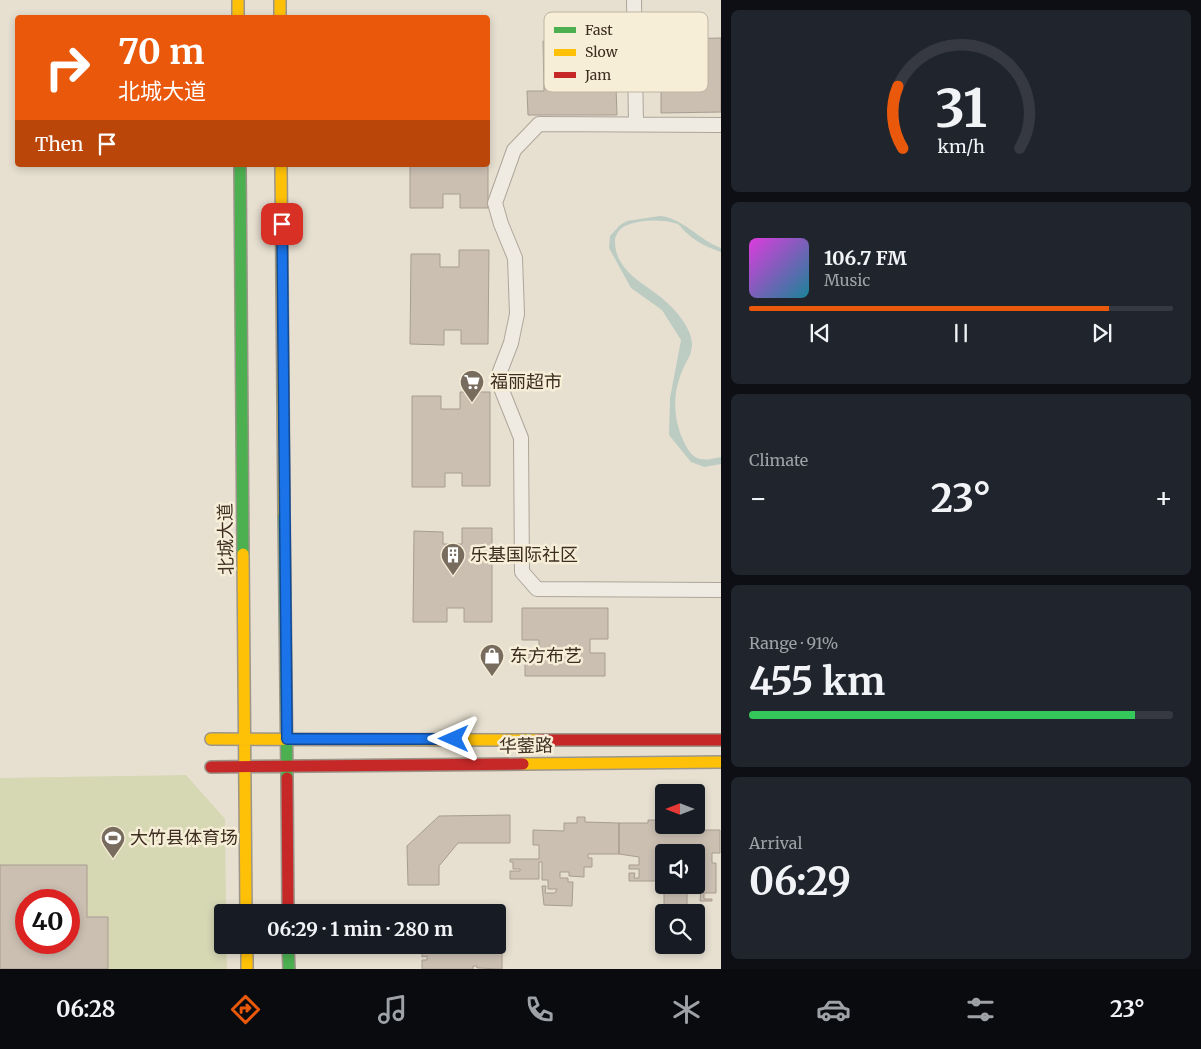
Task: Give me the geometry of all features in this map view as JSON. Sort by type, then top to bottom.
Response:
[{"type":"main road","points":[[238,0],[238,15]]},
{"type":"main road","points":[[280,0],[280,15]]},
{"type":"main road","name":"北城大道","points":[[240,167],[246,904]]},
{"type":"main road","points":[[282,167],[288,904]]},
{"type":"main road","name":"华蓥路","points":[[211,739],[721,740]]},
{"type":"main road","name":"华蓥路","points":[[211,767],[721,762]]},
{"type":"main road","points":[[247,954],[247,969]]},
{"type":"main road","points":[[288,954],[288,969]]},
{"type":"street","points":[[635,92],[636,124]]},
{"type":"street","points":[[721,125],[538,124],[514,150],[495,203],[501,224],[516,258],[517,314],[511,342],[499,374],[501,388],[521,438],[522,572],[537,589],[721,590]]},
{"type":"green space","name":"大竹县体育场","points":[[186,775],[225,819],[226,904],[214,904],[214,954],[226,954],[227,969],[0,969],[0,778]]},
{"type":"shaded area","points":[[660,216],[684,225],[705,240],[721,248],[721,252],[699,243],[678,225],[662,221],[643,221],[625,226],[618,232],[615,241],[616,252],[625,269],[669,304],[678,314],[689,332],[692,344],[691,351],[679,378],[675,406],[680,433],[687,448],[694,456],[703,459],[721,457],[721,464],[704,467],[691,462],[669,435],[670,398],[681,340],[662,310],[631,288],[609,248],[610,236],[620,225],[627,221]]},
{"type":"building","points":[[708,38],[721,38],[721,112],[661,113],[661,92],[708,92]]},
{"type":"building","points":[[543,41],[544,41],[544,91]]},
{"type":"building","points":[[527,91],[616,92],[617,115],[528,115]]},
{"type":"building","points":[[410,167],[488,167],[488,208],[460,208],[460,194],[443,194],[443,208],[410,208]]},
{"type":"building","points":[[459,250],[489,250],[488,344],[461,344],[461,330],[444,330],[444,345],[410,344],[411,254],[440,254],[440,267],[459,267]]},
{"type":"building","points":[[460,392],[490,392],[490,486],[462,486],[462,473],[445,473],[445,487],[412,487],[412,396],[441,396],[441,409],[460,409]]},
{"type":"building","name":"乐基国际社区","points":[[462,528],[492,528],[492,622],[464,622],[464,608],[447,608],[447,622],[413,622],[414,531],[443,532],[443,544],[462,544]]},
{"type":"building","name":"乐基国际社区","points":[[522,608],[608,608],[608,639],[590,639],[590,653],[605,653],[605,676],[525,676],[525,654],[539,654],[539,640],[522,640]]},
{"type":"building","points":[[510,815],[510,843],[458,843],[439,866],[439,885],[408,885],[407,846],[439,816]]},
{"type":"building","points":[[577,817],[585,817],[585,822],[619,823],[619,854],[588,854],[588,858],[592,858],[592,867],[584,867],[584,877],[569,876],[569,872],[560,872],[560,878],[568,878],[568,882],[573,882],[572,906],[544,905],[542,886],[546,886],[545,893],[555,893],[557,889],[548,889],[548,880],[542,880],[542,862],[539,862],[539,879],[510,879],[510,871],[520,871],[520,869],[513,869],[513,862],[510,862],[510,859],[539,859],[539,845],[533,845],[533,830],[564,831],[564,823],[577,823]]},
{"type":"building","points":[[648,820],[655,820],[655,834],[705,834],[705,830],[720,830],[720,853],[712,853],[712,863],[716,863],[716,893],[705,893],[705,844],[655,844],[655,881],[629,881],[629,873],[635,873],[634,878],[639,878],[639,869],[629,869],[629,865],[639,865],[639,857],[619,854],[619,823],[648,823]]},
{"type":"building","points":[[0,865],[87,865],[87,917],[108,917],[108,969],[0,969]]},
{"type":"building","points":[[664,894],[687,894],[687,904],[664,904]]},
{"type":"building","points":[[701,894],[704,894],[704,899],[712,899],[712,901],[700,901]]},
{"type":"building","points":[[422,954],[502,954],[502,969],[477,968],[477,966],[473,966],[473,969],[422,969],[422,960],[427,960],[427,956],[422,957]]},
{"type":"traffic: fast","points":[[240,167],[243,554]]},
{"type":"traffic: fast","points":[[284,514],[287,778]]},
{"type":"traffic: fast","points":[[288,954],[289,969]]},
{"type":"traffic: slow","points":[[238,0],[238,15]]},
{"type":"traffic: slow","points":[[280,0],[280,15]]},
{"type":"traffic: slow","points":[[281,167],[284,514]]},
{"type":"traffic: slow","points":[[243,554],[246,904]]},
{"type":"traffic: slow","points":[[211,739],[538,740]]},
{"type":"traffic: slow","points":[[523,764],[721,762]]},
{"type":"traffic: slow","points":[[247,954],[247,969]]},
{"type":"traffic: jam","points":[[538,740],[721,740]]},
{"type":"traffic: jam","points":[[211,767],[523,764]]},
{"type":"traffic: jam","points":[[287,778],[288,904]]},
{"type":"place","name":"福丽超市","points":[[472,403]]},
{"type":"place","name":"乐基国际社区","points":[[453,576]]},
{"type":"place","name":"东方布艺","points":[[492,677]]},
{"type":"place","name":"大竹县体育场","points":[[113,859]]},
{"type":"route","points":[[282,224],[287,739],[454,739]]}]
